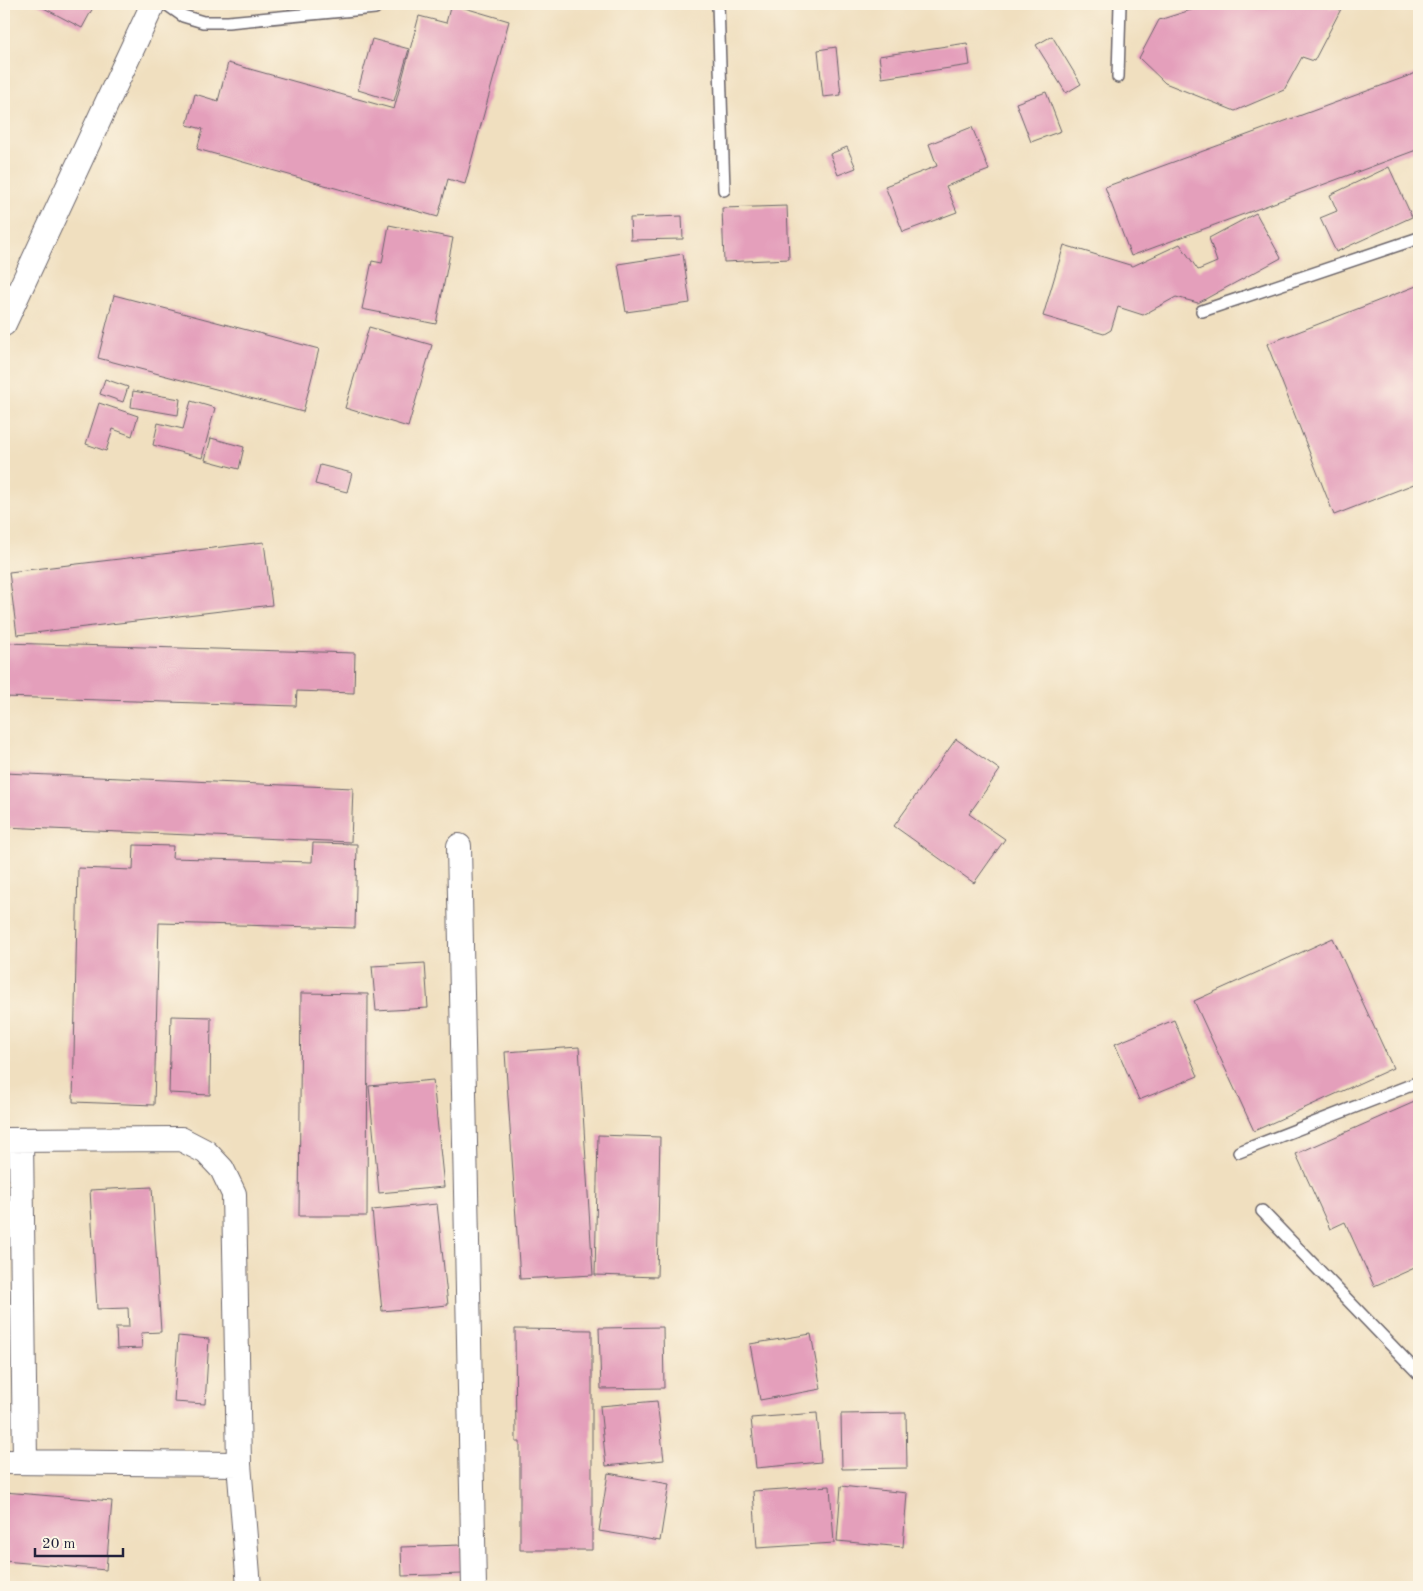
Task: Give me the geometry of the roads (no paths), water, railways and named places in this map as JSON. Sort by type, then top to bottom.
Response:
[{"type":"street","points":[[4,324],[153,4]]},
{"type":"street","points":[[458,846],[474,1587]]},
{"type":"street","points":[[239,1464],[15,1462],[12,1140],[181,1139],[206,1152],[222,1169],[234,1194],[239,1464],[249,1587]]},
{"type":"lane","points":[[166,4],[183,16],[203,22],[228,22],[375,8]]},
{"type":"lane","points":[[718,4],[724,190]]},
{"type":"lane","points":[[1118,77],[1120,4]]},
{"type":"lane","points":[[1202,312],[1419,238]]},
{"type":"lane","points":[[1239,1152],[1419,1082]]},
{"type":"lane","points":[[1262,1211],[1419,1374]]}]
